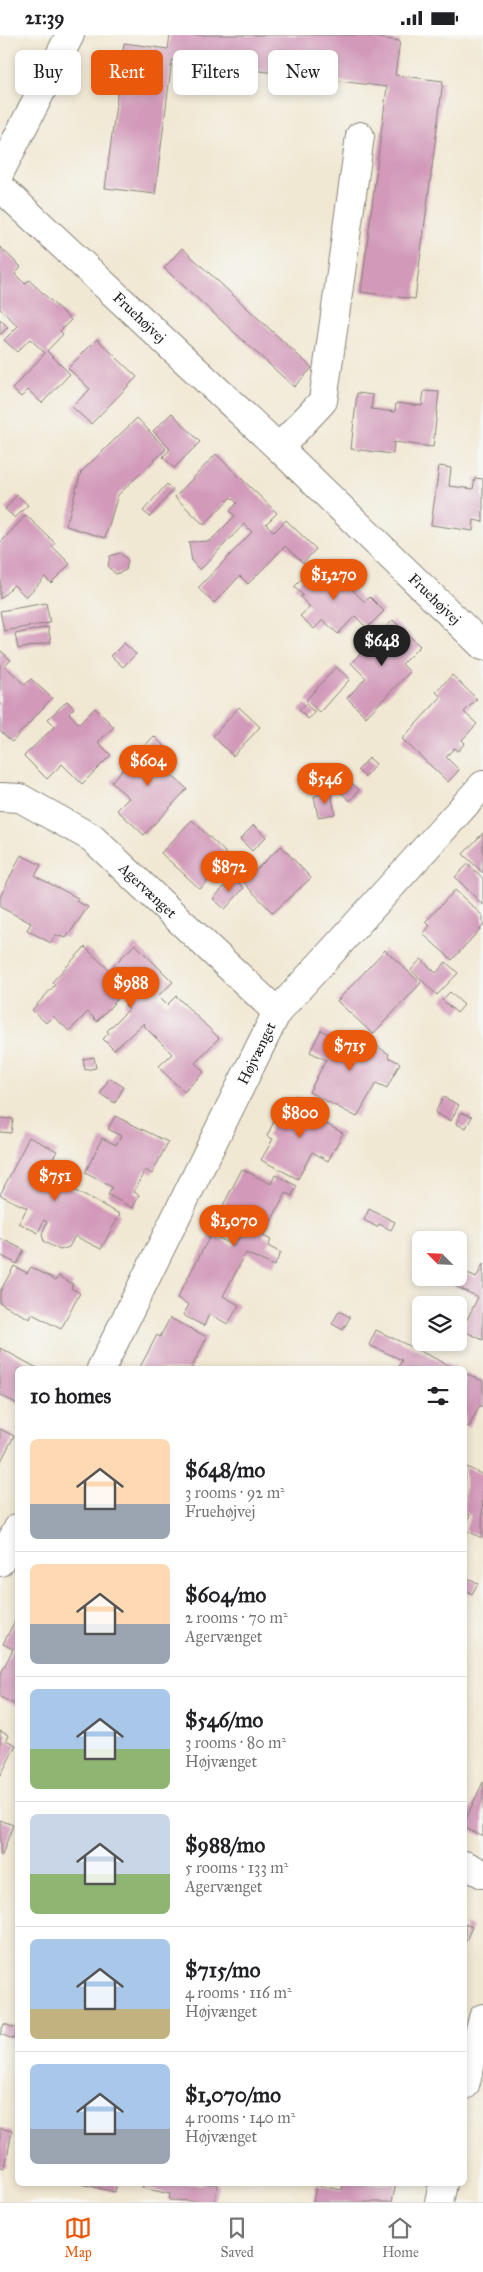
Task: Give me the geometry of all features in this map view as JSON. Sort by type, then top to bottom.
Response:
[{"type":"street","points":[[0,172],[70,35]]},
{"type":"street","points":[[279,448],[323,401],[360,136]]},
{"type":"street","name":"Fruehøjvej","points":[[0,187],[279,448],[483,646]]},
{"type":"street","name":"Højvænget","points":[[102,1366],[277,1011],[483,785]]},
{"type":"street","name":"Agervænget","points":[[0,797],[20,798],[92,838],[277,1011]]},
{"type":"street","points":[[0,1562],[15,1534]]},
{"type":"street","points":[[467,1866],[483,1874]]},
{"type":"street","points":[[467,2078],[483,2018]]},
{"type":"street","points":[[439,2202],[443,2186]]},
{"type":"building","points":[[170,35],[357,35],[400,41],[395,75],[443,81],[415,299],[361,292],[387,87],[338,81],[338,50],[268,50],[268,72],[258,71],[258,50],[173,50],[155,194],[105,188],[117,95],[163,95],[163,50],[123,50],[124,43],[168,49]]},
{"type":"building","points":[[0,247],[21,267],[15,274],[25,284],[29,280],[71,320],[60,331],[63,334],[47,351],[70,374],[42,403],[28,390],[21,397],[12,389],[45,353],[30,339],[17,352],[4,340],[18,326],[0,309]]},
{"type":"building","points":[[182,248],[312,368],[294,387],[164,268]]},
{"type":"building","points":[[0,319],[8,327],[0,335]]},
{"type":"building","points":[[97,339],[137,377],[91,424],[72,407],[90,389],[68,368]]},
{"type":"building","points":[[424,391],[439,392],[433,447],[394,442],[393,454],[351,449],[357,393],[373,395],[371,409],[395,412],[396,403],[422,406]]},
{"type":"building","points":[[172,413],[200,442],[174,468],[163,457],[170,449],[153,431]]},
{"type":"building","points":[[137,418],[166,449],[118,495],[105,538],[66,526],[81,472]]},
{"type":"building","points":[[216,454],[277,513],[266,524],[274,532],[286,520],[316,549],[303,563],[285,546],[248,584],[240,576],[214,603],[198,588],[252,532],[244,524],[200,570],[192,562],[189,542],[210,541],[235,516],[230,511],[237,503],[231,497],[204,525],[175,497]]},
{"type":"building","points":[[439,466],[451,468],[449,486],[473,489],[475,478],[483,479],[483,522],[474,520],[473,531],[431,525]]},
{"type":"building","points":[[167,484],[173,490],[150,517],[143,511]]},
{"type":"building","points":[[17,495],[28,505],[15,518],[5,509]]},
{"type":"building","points":[[26,515],[55,543],[52,546],[70,564],[51,583],[45,577],[26,597],[14,585],[0,599],[0,543]]},
{"type":"building","points":[[120,553],[128,560],[126,570],[116,574],[108,567],[110,556]]},
{"type":"building","points":[[318,563],[327,571],[329,568],[365,602],[370,597],[384,611],[367,628],[355,616],[338,634],[323,620],[314,629],[300,616],[310,607],[300,597],[303,595],[294,587]]},
{"type":"building","points":[[46,603],[50,623],[4,631],[0,611]]},
{"type":"building","points":[[393,620],[420,646],[402,664],[410,672],[366,717],[347,698],[366,678],[351,663]]},
{"type":"building","points":[[48,627],[51,642],[18,649],[15,634]]},
{"type":"building","points":[[124,643],[136,654],[123,667],[111,656]]},
{"type":"building","points":[[0,650],[11,660],[5,666],[25,685],[31,679],[52,698],[12,742],[0,731]]},
{"type":"building","points":[[336,667],[350,679],[320,713],[306,700]]},
{"type":"building","points":[[452,675],[477,699],[464,712],[477,724],[462,740],[465,743],[458,751],[454,748],[446,757],[459,770],[448,782],[402,739],[441,697],[436,692]]},
{"type":"building","points":[[67,701],[74,708],[69,713],[79,724],[95,708],[114,727],[98,742],[111,755],[82,784],[62,764],[47,779],[24,756],[55,726],[48,719]]},
{"type":"building","points":[[306,704],[315,713],[308,719],[299,710]]},
{"type":"building","points":[[239,707],[260,727],[233,756],[213,736]]},
{"type":"building","points":[[154,736],[169,751],[158,763],[187,789],[144,835],[117,810],[129,798],[111,782]]},
{"type":"building","points":[[369,758],[376,764],[365,777],[358,770]]},
{"type":"building","points":[[347,779],[359,790],[350,801],[338,790]]},
{"type":"building","points":[[331,792],[335,814],[318,817],[314,796]]},
{"type":"building","points":[[192,820],[230,857],[200,889],[161,853]]},
{"type":"building","points":[[254,825],[266,837],[252,851],[240,839]]},
{"type":"building","points":[[483,833],[483,873],[463,854]]},
{"type":"building","points":[[281,846],[311,878],[273,913],[243,882]]},
{"type":"building","points":[[21,855],[41,865],[35,876],[78,898],[76,901],[88,907],[66,938],[55,935],[51,943],[27,930],[31,923],[0,907],[0,897]]},
{"type":"building","points":[[468,864],[483,878],[483,905],[455,877]]},
{"type":"building","points":[[233,877],[244,888],[225,909],[213,899]]},
{"type":"building","points":[[455,890],[483,916],[483,926],[452,960],[423,934],[430,926],[425,922]]},
{"type":"building","points":[[135,944],[173,982],[158,996],[167,1005],[176,996],[219,1038],[195,1063],[204,1072],[184,1092],[158,1067],[172,1054],[145,1027],[144,1023],[114,1050],[103,1039],[109,1033],[107,1031],[129,1009],[125,1005],[139,992],[131,985],[97,1021],[88,1012],[69,1031],[53,1016],[46,1023],[32,1010],[55,985],[52,982],[85,947],[109,970]]},
{"type":"building","points":[[385,950],[421,983],[373,1034],[337,1001]]},
{"type":"building","points":[[421,959],[436,973],[446,962],[458,973],[437,995],[411,970]]},
{"type":"building","points":[[450,992],[464,1005],[457,1013],[442,1000]]},
{"type":"building","points":[[321,1030],[353,1047],[360,1035],[389,1054],[388,1057],[400,1063],[387,1088],[376,1083],[357,1117],[309,1092],[326,1060],[310,1052]]},
{"type":"building","points":[[94,1057],[96,1068],[85,1070],[83,1059]]},
{"type":"building","points":[[109,1078],[124,1087],[115,1103],[100,1094]]},
{"type":"building","points":[[296,1096],[319,1109],[315,1118],[343,1133],[328,1161],[312,1152],[298,1179],[261,1160],[273,1139],[267,1136],[276,1117],[283,1121]]},
{"type":"building","points":[[443,1097],[459,1105],[451,1121],[435,1113]]},
{"type":"building","points":[[461,1112],[472,1117],[466,1128],[456,1124]]},
{"type":"building","points":[[115,1116],[168,1142],[152,1174],[145,1170],[134,1192],[139,1195],[133,1208],[108,1195],[112,1187],[85,1173],[102,1138],[116,1145],[121,1136],[108,1129]]},
{"type":"building","points":[[0,1118],[13,1119],[11,1133],[0,1132]]},
{"type":"building","points":[[29,1137],[57,1151],[44,1175],[120,1214],[101,1249],[75,1236],[69,1247],[60,1250],[44,1242],[42,1234],[47,1222],[44,1220],[38,1233],[19,1223],[27,1208],[0,1195]]},
{"type":"building","points":[[242,1169],[271,1184],[275,1175],[297,1186],[292,1196],[286,1193],[263,1236],[271,1240],[268,1246],[281,1253],[274,1266],[246,1253],[223,1296],[239,1305],[228,1324],[209,1314],[204,1326],[183,1315],[189,1305],[177,1298],[211,1234],[234,1246],[244,1229],[218,1215]]},
{"type":"building","points":[[369,1209],[395,1222],[391,1230],[379,1224],[377,1227],[364,1220]]},
{"type":"building","points":[[0,1238],[24,1250],[17,1264],[0,1255]]},
{"type":"building","points":[[483,1264],[483,1340],[467,1332],[467,1320],[478,1297],[455,1286],[468,1286],[468,1274],[476,1278]]},
{"type":"building","points":[[14,1266],[27,1273],[31,1267],[56,1280],[59,1276],[73,1284],[71,1288],[80,1293],[61,1329],[32,1314],[30,1319],[0,1303],[0,1292]]},
{"type":"building","points":[[339,1311],[350,1317],[343,1330],[332,1324]]},
{"type":"building","points":[[170,1318],[207,1337],[192,1366],[141,1366],[157,1335],[160,1337]]},
{"type":"building","points":[[376,1330],[412,1347],[412,1351],[420,1351],[451,1366],[399,1366],[402,1360],[369,1345]]},
{"type":"building","points":[[0,1348],[33,1366],[15,1366],[15,1402],[0,1395]]},
{"type":"building","points":[[467,1374],[483,1381],[483,1407],[480,1405],[469,1427],[467,1426]]},
{"type":"building","points":[[0,1429],[14,1436],[0,1463]]},
{"type":"building","points":[[467,1467],[483,1475],[482,1538],[467,1531],[470,1515],[467,1514]]},
{"type":"building","points":[[468,1578],[478,1583],[472,1594],[467,1591]]},
{"type":"building","points":[[15,1621],[15,1704],[0,1697],[0,1675],[13,1649],[3,1644]]},
{"type":"building","points":[[0,1731],[8,1735],[6,1740],[15,1744],[15,1747],[0,1777]]},
{"type":"building","points":[[483,1782],[483,1836],[467,1829],[467,1817]]},
{"type":"building","points":[[0,1820],[13,1825],[2,1855],[0,1855]]},
{"type":"building","points":[[467,1925],[472,1927],[467,1938]]},
{"type":"building","points":[[4,2024],[15,2028],[13,2039],[0,2034]]},
{"type":"building","points":[[0,2128],[12,2131],[5,2168],[0,2167]]},
{"type":"building","points":[[90,2186],[116,2186],[115,2192]]},
{"type":"building","points":[[142,2186],[218,2186],[214,2202],[169,2200],[170,2194],[142,2188]]},
{"type":"building","points":[[316,2186],[342,2190],[343,2186],[396,2186],[392,2202],[313,2202]]}]
